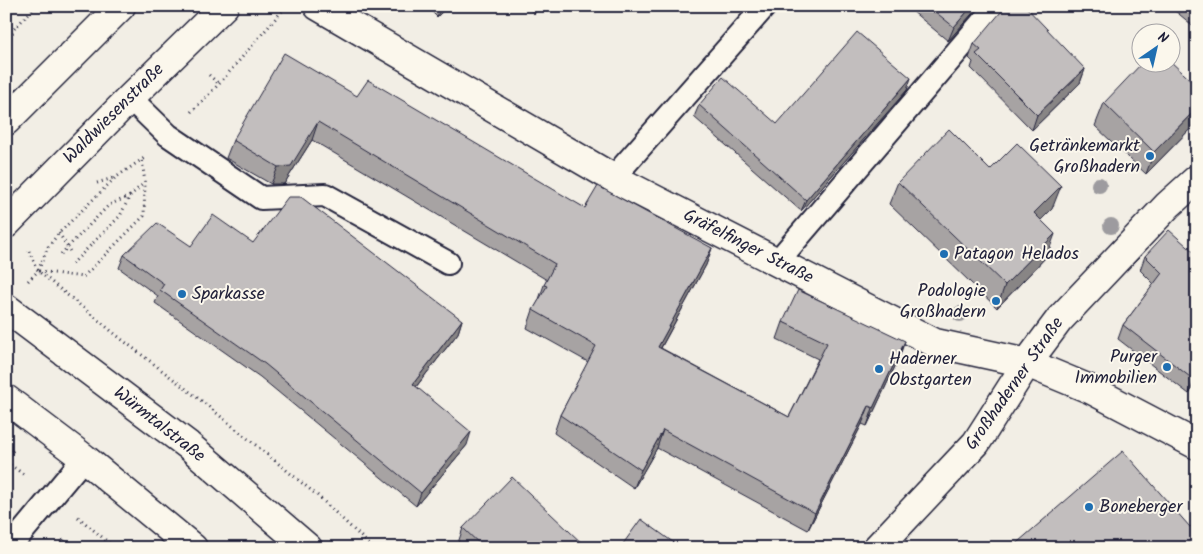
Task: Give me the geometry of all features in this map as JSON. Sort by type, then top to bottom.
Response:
[{"type":"street","points":[[6,121],[121,6]]},
{"type":"street","name":"Waldwiesenstraße","points":[[14,235],[130,98],[224,6]]},
{"type":"street","name":"Gräfelfinger Straße","points":[[318,6],[613,178],[935,343],[1027,364],[1092,390],[1197,445]]},
{"type":"street","name":"Großhaderner Straße","points":[[877,548],[976,443],[1027,364],[1059,320],[1163,210],[1197,179]]},
{"type":"street","name":"Würmtalstraße","points":[[6,308],[188,445],[308,548]]},
{"type":"street","points":[[6,399],[84,458],[193,548]]},
{"type":"lane","points":[[613,178],[765,6]]},
{"type":"lane","points":[[777,262],[996,6]]},
{"type":"lane","points":[[130,98],[168,135],[261,198],[324,195],[448,263]]},
{"type":"lane","points":[[9,548],[84,458]]},
{"type":"path","points":[[6,33],[14,29],[36,6]]},
{"type":"path","points":[[38,271],[48,248],[59,233],[115,178],[142,159],[168,135],[219,84],[286,6]]},
{"type":"path","points":[[6,47],[14,29]]},
{"type":"path","points":[[209,75],[219,84]]},
{"type":"path","points":[[38,271],[83,277],[144,216],[145,183],[142,159]]},
{"type":"path","points":[[60,254],[109,205],[130,196],[145,183]]},
{"type":"path","points":[[72,264],[120,216],[130,196]]},
{"type":"path","points":[[59,233],[71,253]]},
{"type":"path","points":[[14,235],[29,251],[38,271],[310,490],[373,548]]},
{"type":"building","points":[[928,6],[972,6],[954,27]]},
{"type":"building","points":[[1006,6],[1025,6],[1085,69],[1037,115],[976,54],[981,50],[974,44]]},
{"type":"building","points":[[857,32],[911,78],[806,200],[699,105],[723,77],[777,124]]},
{"type":"building","points":[[284,53],[357,96],[368,80],[585,208],[598,186],[712,248],[658,347],[789,417],[827,343],[783,322],[798,290],[905,341],[873,408],[869,406],[815,513],[663,430],[641,470],[560,415],[596,346],[533,310],[547,286],[544,285],[555,264],[318,122],[291,166],[278,167],[233,140]]},
{"type":"building","points":[[1180,70],[1197,86],[1197,108],[1154,152],[1104,103],[1133,72],[1180,72]]},
{"type":"building","points":[[949,129],[990,170],[1017,143],[1061,186],[1034,213],[1055,234],[1005,285],[898,182]]},
{"type":"building","points":[[288,197],[301,197],[462,320],[413,384],[471,432],[421,493],[265,364],[160,290],[164,284],[124,255],[157,223],[191,246],[213,215],[253,243]]},
{"type":"building","points":[[1169,230],[1197,255],[1197,376],[1194,380],[1123,325],[1162,273],[1145,256]]},
{"type":"building","points":[[1123,451],[1190,527],[1197,521],[1197,548],[1011,548]]},
{"type":"building","points":[[512,477],[587,548],[484,548],[463,528]]},
{"type":"building","points":[[641,519],[681,548],[620,548]]},
{"type":"building","points":[[63,539],[74,548],[56,548]]},
{"type":"place","name":"Getränkemarkt Großhadern","points":[[1150,156]]},
{"type":"place","name":"Patagon Helados","points":[[944,254]]},
{"type":"place","name":"Sparkasse","points":[[182,294]]},
{"type":"place","name":"Podologie Großhadern","points":[[996,301]]},
{"type":"place","name":"Purger Immobilien","points":[[1167,367]]},
{"type":"place","name":"Haderner Obstgarten","points":[[879,369]]},
{"type":"place","name":"Boneberger","points":[[1089,507]]}]
